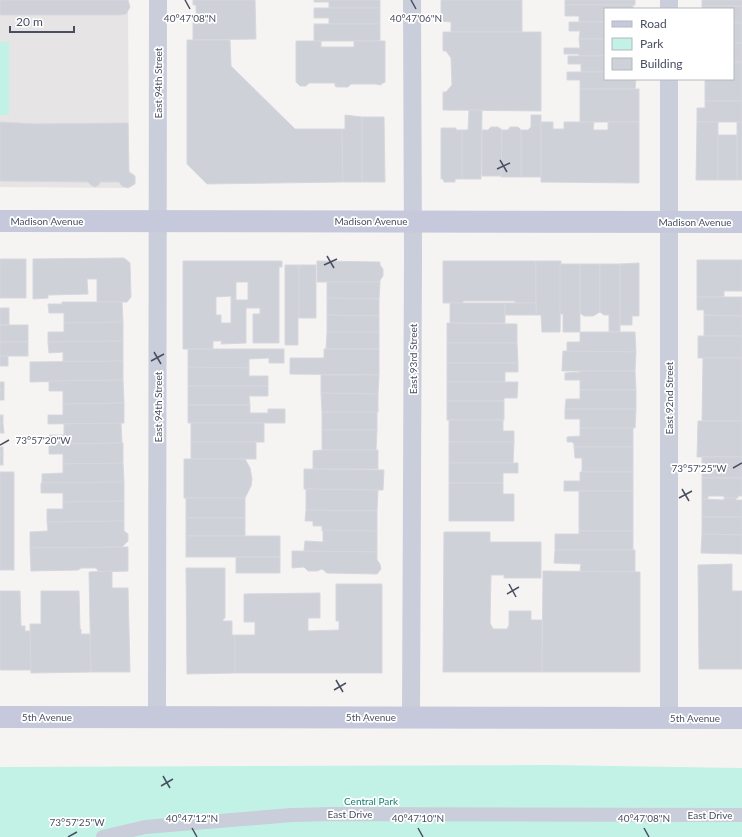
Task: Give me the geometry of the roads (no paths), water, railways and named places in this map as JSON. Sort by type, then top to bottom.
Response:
[{"type":"main road","name":"Madison Avenue","points":[[0,221],[742,222]]},
{"type":"main road","name":"5th Avenue","points":[[0,717],[742,718]]},
{"type":"street","name":"East 94th Street","points":[[157,717],[158,0]]},
{"type":"street","name":"East 93rd Street","points":[[411,717],[412,0]]},
{"type":"street","name":"East 92nd Street","points":[[669,80],[669,718]]},
{"type":"street","name":"East Drive","points":[[103,837],[145,827],[292,815],[742,815]]},
{"type":"park label","name":"Central Park","points":[[371,801]]}]
